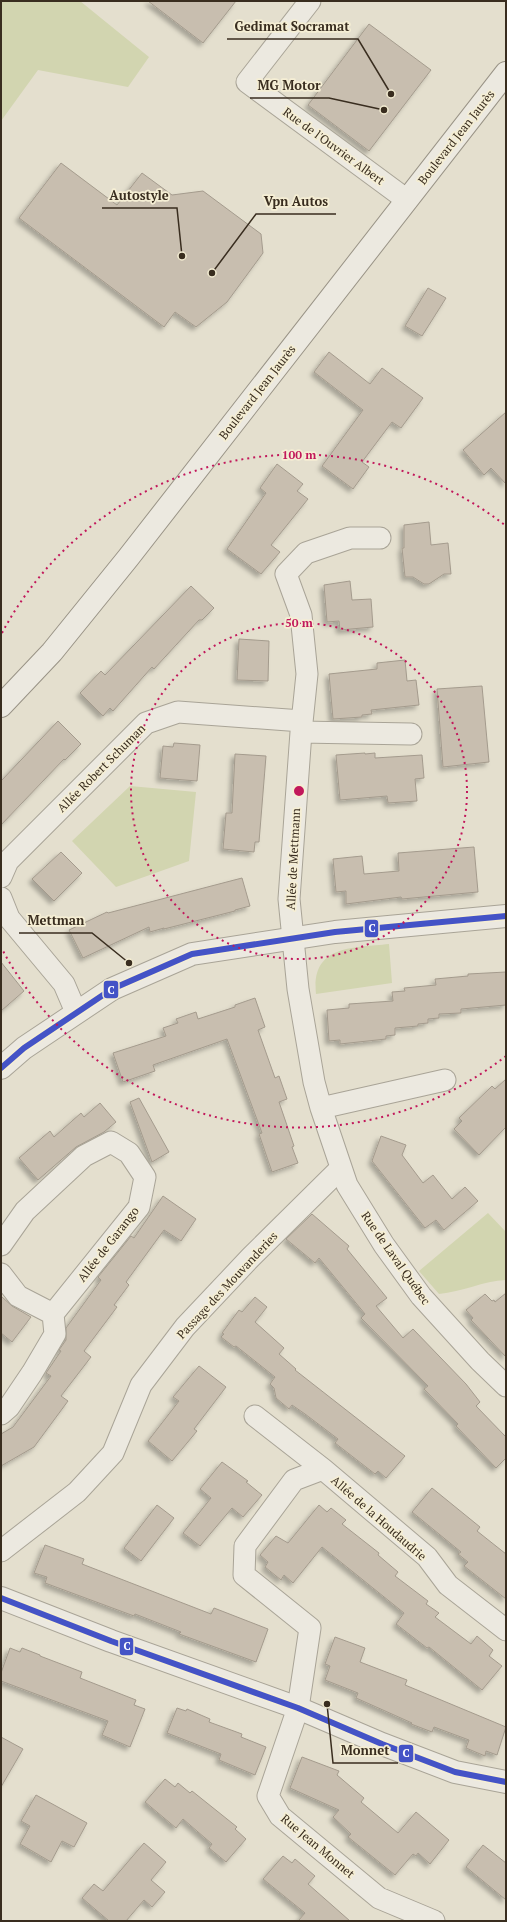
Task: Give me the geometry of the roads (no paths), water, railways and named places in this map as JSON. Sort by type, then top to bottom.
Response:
[{"type":"street","name":"Rue de l'Ouvrier Albert","points":[[310,1],[247,82],[407,200]]},
{"type":"street","name":"Boulevard Jean Jaurès","points":[[1,706],[52,652],[128,558],[506,73]]},
{"type":"street","name":"Allée de Mettmann","points":[[292,938],[289,899],[301,727],[307,674],[300,616],[286,574],[306,552],[350,538],[380,538]]},
{"type":"street","name":"Allée Robert Schuman","points":[[1,877],[8,861],[146,723],[178,712],[301,727]]},
{"type":"street","points":[[301,727],[411,734]]},
{"type":"street","points":[[1,898],[9,918],[64,984],[76,1012]]},
{"type":"street","points":[[1,1068],[24,1048],[112,988],[192,954],[335,932],[506,916]]},
{"type":"street","name":"Rue de Laval Québec","points":[[292,938],[298,989],[314,1082],[347,1186],[380,1239],[421,1296],[480,1361],[506,1386]]},
{"type":"street","points":[[321,1108],[445,1080]]},
{"type":"street","name":"Allée de Garango","points":[[1,1245],[25,1211],[84,1156],[111,1142],[129,1153],[145,1177],[139,1207],[53,1314]]},
{"type":"street","name":"Passage des Mouvanderies","points":[[1,1551],[77,1492],[113,1454],[141,1385],[185,1327],[251,1257],[341,1168]]},
{"type":"street","points":[[1,1274],[18,1296],[53,1314],[55,1334],[32,1373],[9,1407],[1,1414]]},
{"type":"street","name":"Allée de la Houdaudrie","points":[[255,1416],[323,1469],[427,1557],[448,1585],[506,1630]]},
{"type":"street","name":"Allée de la Houdaudrie","points":[[298,1708],[310,1628],[244,1575],[245,1546],[294,1480],[323,1469]]},
{"type":"street","points":[[1,1598],[111,1641],[298,1708],[382,1744],[456,1772],[506,1782]]},
{"type":"street","name":"Rue Jean Monnet","points":[[298,1708],[268,1796],[280,1816],[379,1898],[434,1921]]},
{"type":"place","name":"Gedimat Socramat","points":[[391,94]]},
{"type":"place","name":"MG Motor","points":[[384,110]]},
{"type":"place","name":"Autostyle","points":[[182,256]]},
{"type":"place","name":"Vpn Autos","points":[[212,273]]},
{"type":"place","name":"Mettman","points":[[129,963]]},
{"type":"place","name":"Monnet","points":[[327,1704]]}]
